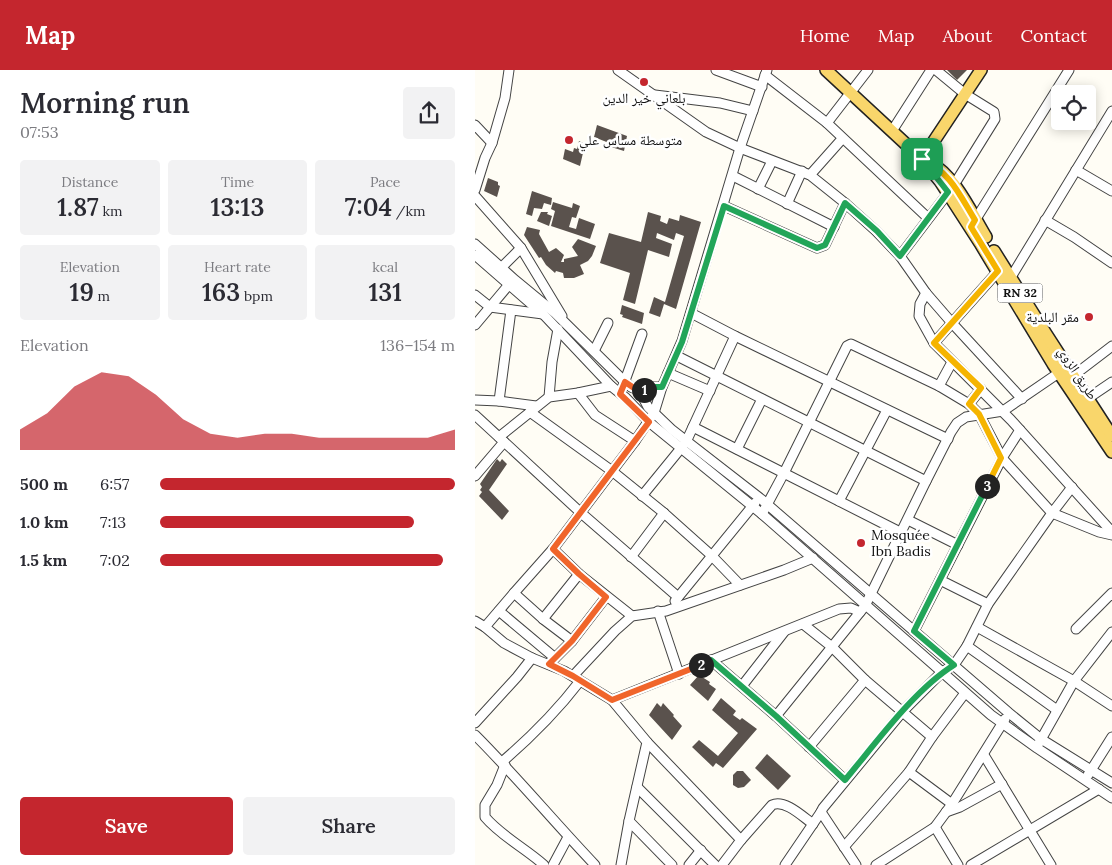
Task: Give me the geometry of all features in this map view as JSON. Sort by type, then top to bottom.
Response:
[{"type":"main road","name":"طريق الزوي","points":[[826,70],[922,159],[946,174],[951,189],[1111,445]]},
{"type":"main road","points":[[922,159],[981,70]]},
{"type":"street","points":[[475,190],[492,143],[505,98],[509,70]]},
{"type":"street","points":[[618,70],[706,132],[740,148],[806,173],[845,203],[877,231],[900,256],[926,293],[1021,398]]},
{"type":"street","points":[[716,70],[762,87]]},
{"type":"street","points":[[827,123],[868,70]]},
{"type":"street","points":[[892,131],[931,70]]},
{"type":"street","points":[[900,256],[951,189],[980,146],[995,117],[994,112],[965,94],[936,70]]},
{"type":"street","points":[[973,224],[1069,70]]},
{"type":"street","points":[[485,627],[553,549],[654,413],[662,387],[677,356],[724,206],[740,148],[766,73],[827,123],[928,218]]},
{"type":"street","points":[[654,95],[721,102],[753,111]]},
{"type":"street","points":[[1008,281],[1111,116]]},
{"type":"street","points":[[475,125],[492,143]]},
{"type":"street","points":[[787,204],[806,173],[842,139]]},
{"type":"street","points":[[475,166],[485,158]]},
{"type":"street","points":[[758,189],[772,161]]},
{"type":"street","points":[[1076,170],[1112,191]]},
{"type":"street","points":[[733,176],[834,227]]},
{"type":"street","points":[[475,196],[521,248],[562,327],[552,362],[549,396]]},
{"type":"street","points":[[724,206],[817,248],[824,246],[845,203]]},
{"type":"street","points":[[1045,220],[1112,263]]},
{"type":"street","points":[[475,244],[498,271]]},
{"type":"street","points":[[498,271],[521,248]]},
{"type":"street","points":[[475,255],[498,271],[544,315],[594,351],[625,382],[640,392],[645,403],[684,445],[813,558],[863,608],[1002,724],[1112,798]]},
{"type":"street","points":[[934,343],[1000,268]]},
{"type":"street","points":[[511,282],[537,297],[611,386],[649,422],[759,498],[1041,739],[1112,783]]},
{"type":"street","points":[[475,325],[511,282]]},
{"type":"street","points":[[926,293],[920,304],[919,316],[934,343],[1003,411],[1112,534]]},
{"type":"street","points":[[475,295],[490,307],[544,315]]},
{"type":"street","points":[[499,401],[511,310]]},
{"type":"street","points":[[691,313],[828,382],[948,439]]},
{"type":"street","points":[[594,351],[607,323]]},
{"type":"street","points":[[620,394],[642,334]]},
{"type":"street","points":[[642,496],[684,445],[735,336]]},
{"type":"street","points":[[762,514],[828,382],[847,346],[851,344],[939,386],[969,404],[979,414],[1001,458],[1052,513],[1099,532],[1112,534]]},
{"type":"street","points":[[776,716],[863,608],[872,594],[954,427],[961,420],[979,414],[1003,411],[1021,398],[1112,346]]},
{"type":"street","points":[[677,356],[926,481]]},
{"type":"street","points":[[939,386],[952,362]]},
{"type":"street","points":[[668,373],[710,390]]},
{"type":"street","points":[[1084,401],[1112,382]]},
{"type":"street","points":[[475,476],[501,439],[549,396],[578,393],[611,386]]},
{"type":"street","points":[[640,392],[651,387],[662,387]]},
{"type":"street","points":[[969,404],[981,388]]},
{"type":"street","points":[[578,393],[595,415],[635,441]]},
{"type":"street","points":[[737,449],[762,399]]},
{"type":"street","points":[[475,400],[499,401],[533,409],[664,514],[740,585]]},
{"type":"street","points":[[839,501],[887,410]]},
{"type":"street","points":[[475,415],[580,512],[678,597]]},
{"type":"street","points":[[693,427],[902,533]]},
{"type":"street","points":[[914,631],[1001,458],[1020,430]]},
{"type":"street","points":[[785,865],[845,780],[903,711],[942,672],[954,665],[967,646],[988,604],[1052,513],[1072,488]]},
{"type":"street","points":[[662,611],[678,597],[759,498]]},
{"type":"street","points":[[631,557],[664,514]]},
{"type":"street","points":[[908,520],[958,545]]},
{"type":"street","points":[[553,549],[606,597],[632,616]]},
{"type":"street","points":[[544,865],[531,853],[505,836],[485,817],[485,805],[497,785],[504,764],[565,701],[577,678],[615,631],[632,616],[662,611],[813,558]]},
{"type":"street","points":[[543,619],[579,574]]},
{"type":"street","points":[[940,580],[988,604]]},
{"type":"street","points":[[514,593],[543,619],[572,641]]},
{"type":"street","points":[[1076,629],[1112,593]]},
{"type":"street","points":[[552,661],[572,641],[606,597]]},
{"type":"street","points":[[612,700],[845,608],[863,608]]},
{"type":"street","points":[[499,611],[552,661],[612,700],[647,742],[741,840]]},
{"type":"street","points":[[662,611],[679,674]]},
{"type":"street","points":[[475,621],[504,643],[532,658],[552,661]]},
{"type":"street","points":[[803,624],[832,647],[865,680],[931,737]]},
{"type":"street","points":[[977,627],[1074,681],[1112,706]]},
{"type":"street","points":[[742,686],[784,631]]},
{"type":"street","points":[[1037,748],[1074,681],[1112,632]]},
{"type":"street","points":[[967,646],[1057,710]]},
{"type":"street","points":[[475,723],[532,658]]},
{"type":"street","points":[[711,660],[776,716],[845,780]]},
{"type":"street","points":[[809,747],[865,680]]},
{"type":"street","points":[[844,847],[909,772],[931,737],[965,693]]},
{"type":"street","points":[[875,865],[935,826],[952,804],[1009,713]]},
{"type":"street","points":[[475,735],[504,764],[595,865]]},
{"type":"street","points":[[1085,779],[1092,772],[1112,737]]},
{"type":"street","points":[[621,865],[647,742]]},
{"type":"street","points":[[983,755],[1051,865]]},
{"type":"street","points":[[909,772],[952,804]]},
{"type":"street","points":[[946,812],[960,807],[1002,784]]},
{"type":"street","points":[[637,787],[715,865]]},
{"type":"street","points":[[971,865],[1099,789]]},
{"type":"street","points":[[722,865],[741,840],[772,805],[777,802],[785,804],[813,824]]},
{"type":"street","points":[[821,812],[856,865]]},
{"type":"street","points":[[629,821],[672,865]]},
{"type":"street","points":[[935,826],[958,865]]},
{"type":"street","points":[[553,865],[568,837]]},
{"type":"street","points":[[689,865],[701,850]]},
{"type":"building","points":[[947,70],[967,70],[957,80]]},
{"type":"building","points":[[597,125],[627,136],[624,151],[608,146],[609,143],[594,137]]},
{"type":"building","points":[[579,141],[585,144],[580,166],[563,159],[565,149],[573,152],[574,148],[577,149]]},
{"type":"building","points":[[488,178],[498,182],[500,186],[497,197],[484,191]]},
{"type":"building","points":[[532,191],[552,198],[551,205],[544,203],[542,209],[534,208],[532,216],[526,214]]},
{"type":"building","points":[[553,202],[572,208],[573,203],[580,206],[576,218],[572,217],[569,227],[576,229],[579,218],[595,224],[590,239],[551,226],[555,211],[551,209]]},
{"type":"building","points":[[541,212],[548,212],[547,214],[552,216],[549,226],[537,221]]},
{"type":"building","points":[[648,212],[661,216],[660,221],[667,224],[669,218],[679,221],[680,215],[701,222],[676,309],[664,304],[660,317],[649,313],[654,297],[665,302],[684,236],[676,233],[674,240],[657,233],[656,238],[672,244],[669,257],[648,250],[635,304],[623,300],[630,273],[600,263],[609,233],[641,242]]},
{"type":"building","points":[[527,227],[540,230],[539,234],[549,252],[556,248],[564,255],[561,262],[564,262],[564,259],[578,256],[572,247],[578,239],[596,246],[588,261],[580,265],[584,274],[574,278],[564,278],[563,273],[556,271],[555,273],[546,265],[541,257],[539,258],[524,235]]},
{"type":"building","points":[[622,305],[644,313],[642,324],[622,317],[623,315],[620,314]]},
{"type":"building","points":[[497,459],[500,462],[502,459],[507,464],[489,490],[509,511],[502,520],[479,496],[482,492],[480,484]]},
{"type":"building","points":[[699,675],[710,682],[709,684],[716,689],[708,701],[690,685]]},
{"type":"building","points":[[721,698],[736,711],[733,715],[740,720],[742,718],[757,729],[723,768],[716,763],[713,767],[692,747],[699,740],[718,756],[738,733],[712,710]]},
{"type":"building","points":[[657,703],[661,707],[663,703],[682,726],[672,740],[649,715]]},
{"type":"building","points":[[767,754],[791,776],[778,790],[755,768]]},
{"type":"building","points":[[737,771],[743,771],[751,780],[744,787],[738,788],[733,785],[733,775]]},
{"type":"place","name":"بلعاني خير الدين","points":[[644,82]]},
{"type":"place","name":"متوسطة مساس علي","points":[[569,140]]},
{"type":"place","name":"مقر البلدية","points":[[1089,317]]},
{"type":"place","name":"Mosquée Ibn Badis","points":[[861,543]]},
{"type":"route","points":[[922,159],[946,174],[954,185],[975,220],[971,227],[998,271],[934,343],[981,388],[969,404],[979,414],[1001,458],[914,631],[954,665],[942,672],[903,711],[845,780],[776,716],[711,660],[612,700],[549,664],[572,641],[606,597],[553,549],[649,422],[620,394],[625,382],[640,392],[651,387],[662,387],[682,342],[724,206],[817,248],[825,245],[845,203],[877,231],[900,256],[948,192],[922,159]]}]
